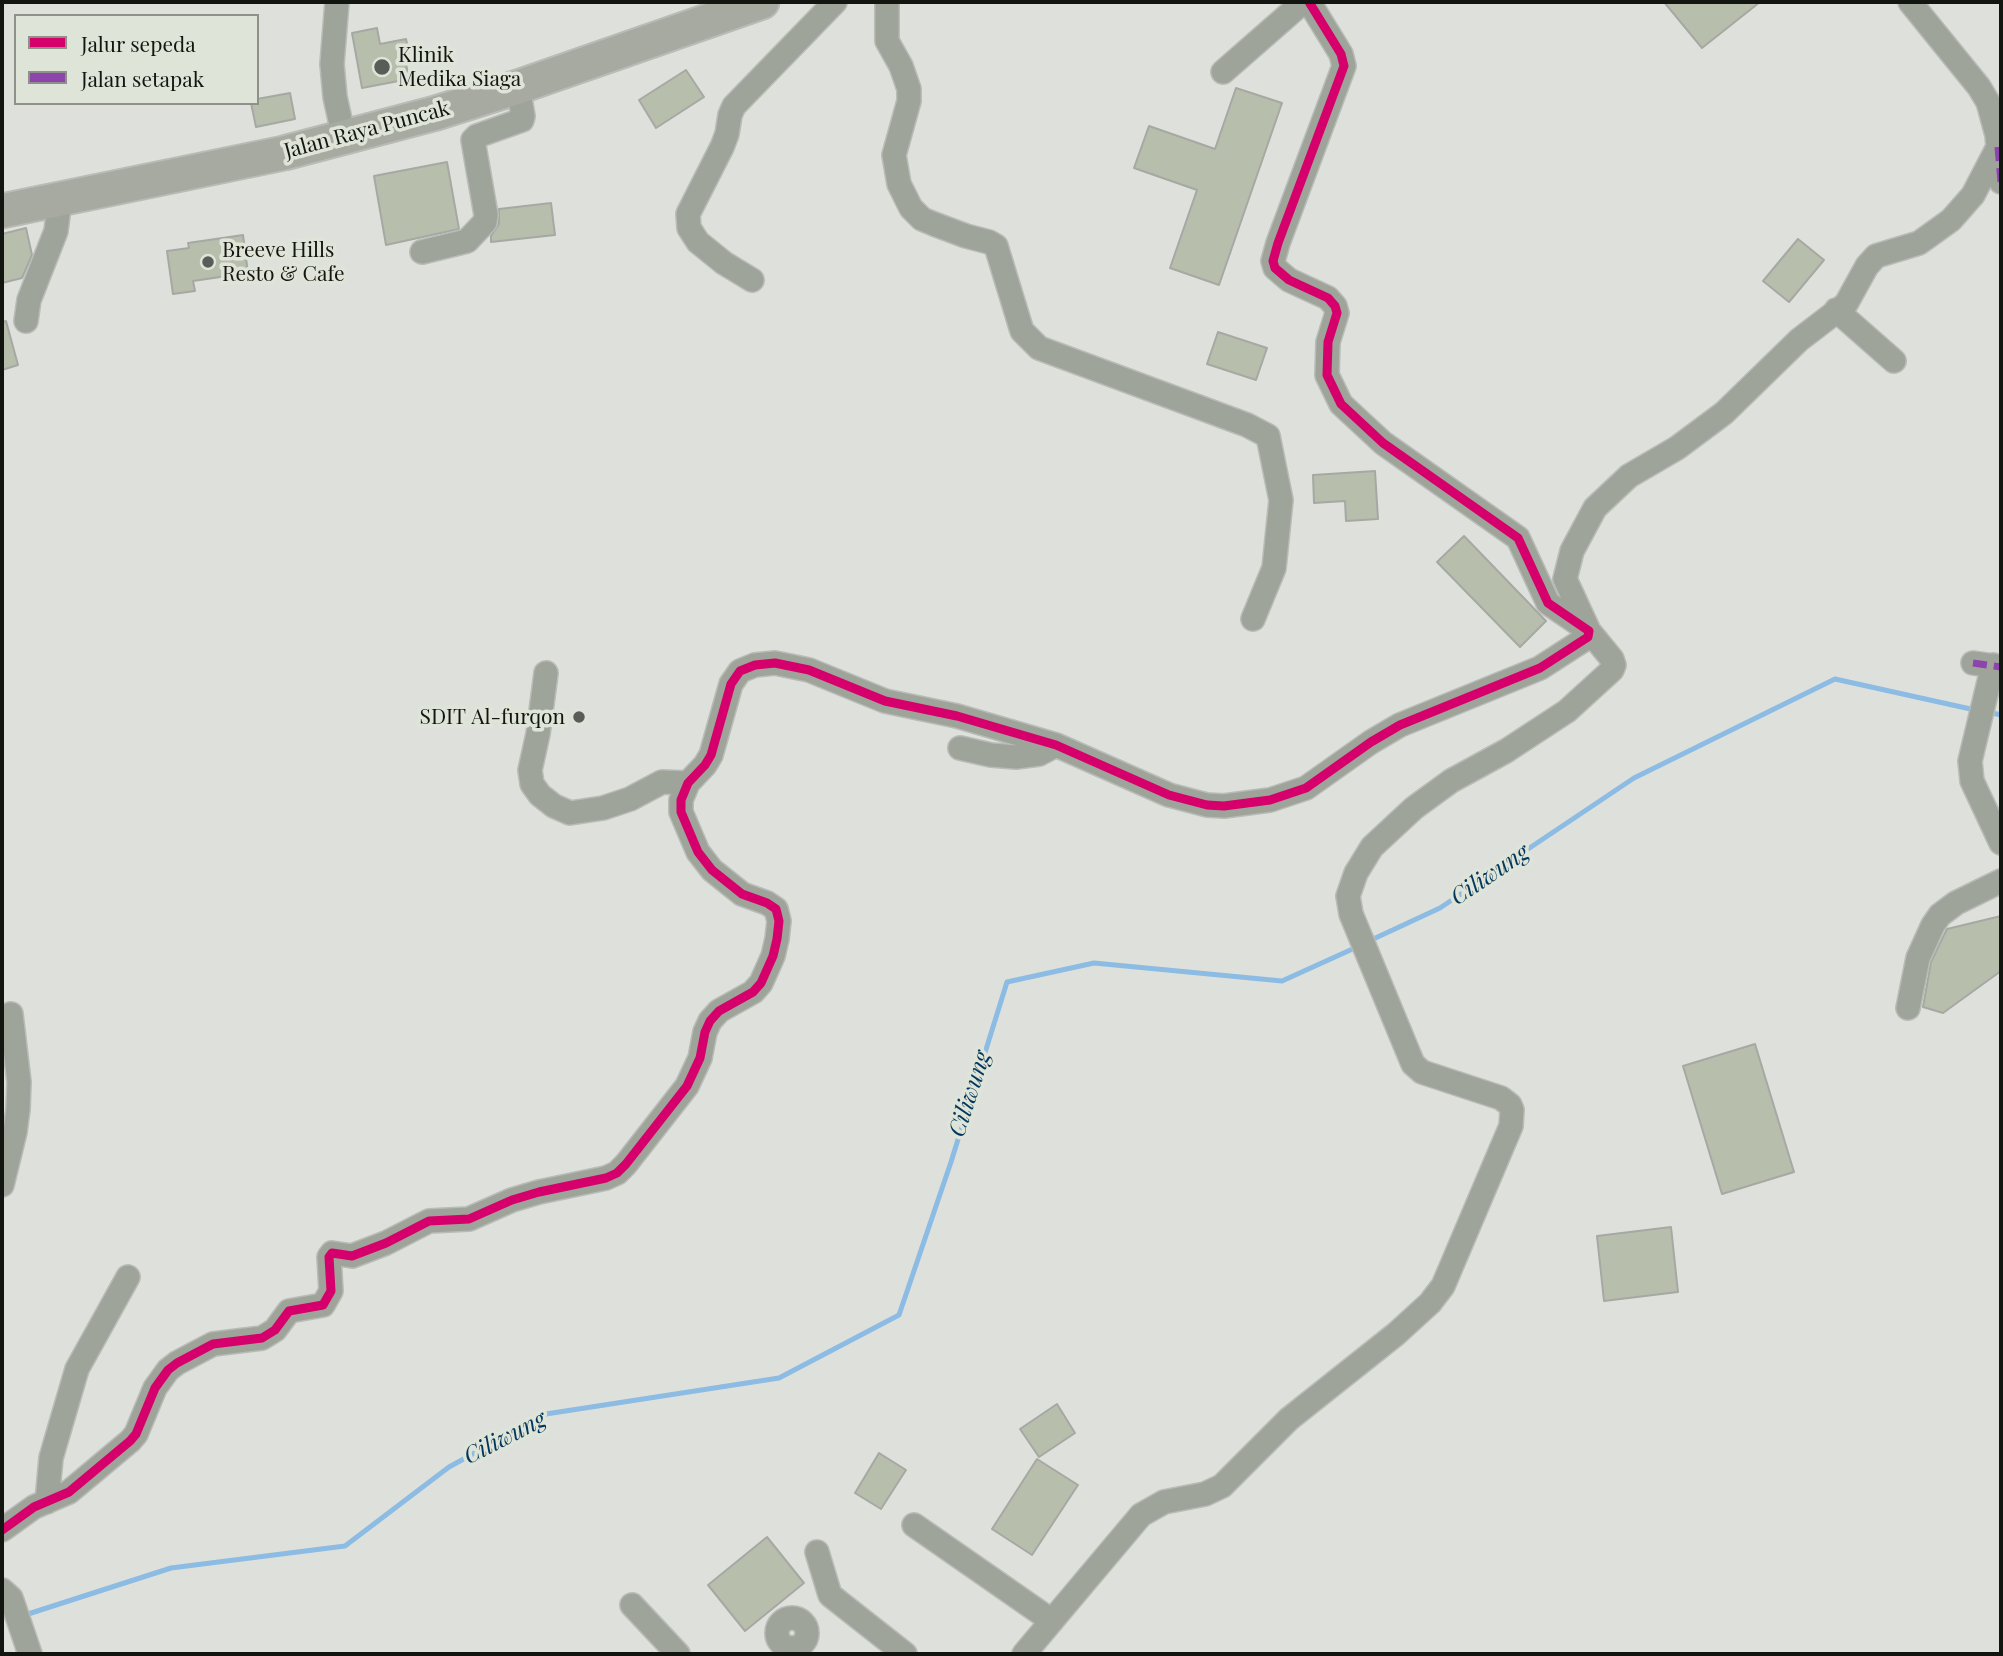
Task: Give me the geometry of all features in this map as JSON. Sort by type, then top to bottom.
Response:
[{"type":"highway","name":"Jalan Raya Puncak","points":[[2,211],[284,153],[436,113],[762,2]]},
{"type":"street","points":[[337,2],[332,64],[335,97],[344,138]]},
{"type":"street","points":[[752,280],[724,263],[698,242],[689,228],[688,214],[726,139],[734,106],[835,2]]},
{"type":"street","points":[[887,2],[887,41],[901,66],[909,89],[909,101],[894,155],[899,184],[911,208],[922,219],[934,225],[996,246],[1022,331],[1039,348],[1247,425],[1268,436],[1281,500],[1274,568],[1254,619]]},
{"type":"street","points":[[1223,72],[1303,2]]},
{"type":"street","points":[[1309,2],[1341,54],[1344,66],[1278,243],[1273,261],[1275,268],[1289,280],[1328,298],[1336,309],[1328,342],[1327,375],[1341,404],[1382,443],[1518,538],[1548,603],[1589,631]]},
{"type":"street","points":[[1910,2],[1979,87],[1993,115],[2001,182]]},
{"type":"street","points":[[422,252],[467,241],[485,222],[473,140],[477,136],[522,120],[518,87]]},
{"type":"street","points":[[1028,1653],[1146,1511],[1164,1502],[1205,1494],[1222,1486],[1289,1419],[1396,1334],[1430,1303],[1443,1286],[1511,1126],[1513,1114],[1510,1105],[1501,1098],[1422,1072],[1413,1064],[1351,914],[1348,896],[1356,873],[1380,839],[1414,808],[1451,781],[1506,751],[1567,711],[1612,670],[1612,659],[1589,631],[1565,579],[1572,551],[1595,508],[1637,471],[1677,448],[1724,413],[1799,340],[1850,300],[1867,266],[1876,256],[1919,243],[1951,220],[1973,195],[1998,147]]},
{"type":"street","points":[[26,321],[29,300],[56,231],[60,200]]},
{"type":"street","points":[[1836,310],[1894,361]]},
{"type":"street","points":[[2,1530],[34,1507],[69,1492],[134,1437],[155,1388],[168,1370],[177,1363],[213,1344],[262,1338],[277,1328],[289,1311],[323,1306],[331,1291],[331,1253],[352,1256],[386,1243],[429,1221],[469,1219],[521,1198],[606,1178],[617,1173],[626,1164],[687,1086],[701,1058],[705,1032],[710,1021],[719,1012],[753,992],[761,983],[777,939],[779,921],[776,909],[742,894],[719,878],[698,852],[681,812],[681,800],[688,783],[711,755],[725,701],[740,671],[766,663],[809,670],[885,701],[957,716],[1056,745],[1189,801],[1224,806],[1270,800],[1306,788],[1400,725],[1540,668],[1588,637],[1589,631]]},
{"type":"street","points":[[1989,665],[1987,690],[1970,754],[1972,781],[2001,843]]},
{"type":"street","points":[[546,673],[530,771],[532,784],[554,806],[570,813],[603,808],[630,799],[662,782],[688,783]]},
{"type":"street","points":[[960,748],[1016,757],[1039,754],[1056,745]]},
{"type":"street","points":[[1908,1008],[1918,958],[1940,915],[1956,903],[2001,881]]},
{"type":"street","points":[[2,1185],[18,1109],[17,1062],[10,1014]]},
{"type":"street","points":[[47,1502],[51,1458],[77,1369],[128,1277]]},
{"type":"street","points":[[914,1525],[1052,1621]]},
{"type":"street","points":[[817,1552],[830,1595],[905,1654]]},
{"type":"street","points":[[6,1594],[28,1651]]},
{"type":"street","points":[[803,1623],[830,1595]]},
{"type":"street","points":[[632,1605],[678,1654]]},
{"type":"building","points":[[1664,2],[1760,2],[1702,48]]},
{"type":"building","name":"Klinik Medika Siaga","points":[[377,28],[380,44],[406,39],[409,53],[404,54],[409,79],[362,88],[352,33]]},
{"type":"building","points":[[686,70],[704,97],[656,128],[639,100]]},
{"type":"building","points":[[1236,88],[1282,103],[1219,285],[1170,268],[1197,190],[1134,168],[1149,126],[1215,149]]},
{"type":"building","points":[[290,93],[295,119],[256,127],[251,105],[259,105],[259,99]]},
{"type":"building","points":[[447,162],[459,229],[386,245],[374,176]]},
{"type":"building","points":[[551,203],[555,235],[491,242],[491,236],[499,224],[499,209]]},
{"type":"building","points":[[26,228],[32,255],[22,278],[2,283],[2,234]]},
{"type":"building","name":"Breeve Hills Resto & Cafe","points":[[243,235],[248,273],[193,281],[195,291],[173,294],[167,251],[189,248],[188,243]]},
{"type":"building","points":[[1798,239],[1824,260],[1789,302],[1763,281]]},
{"type":"building","points":[[6,321],[18,365],[2,370],[2,322]]},
{"type":"building","points":[[1218,332],[1267,348],[1256,380],[1207,364]]},
{"type":"building","points":[[1375,471],[1378,519],[1346,521],[1345,501],[1314,503],[1313,475]]},
{"type":"building","points":[[1464,536],[1546,621],[1520,647],[1437,562]]},
{"type":"building","points":[[2001,916],[2001,971],[1943,1013],[1923,1007],[1931,962],[1947,929]]},
{"type":"building","points":[[1755,1044],[1794,1172],[1722,1194],[1683,1066]]},
{"type":"building","points":[[1671,1227],[1678,1292],[1604,1301],[1597,1236]]},
{"type":"building","points":[[1057,1404],[1075,1433],[1039,1457],[1020,1429]]},
{"type":"building","points":[[879,1453],[906,1470],[881,1509],[855,1493]]},
{"type":"building","points":[[1037,1459],[1078,1485],[1032,1555],[992,1529]]},
{"type":"building","points":[[767,1537],[804,1583],[745,1631],[708,1585]]},
{"type":"waterway","name":"Ciliwung","points":[[1369,941],[1440,908],[1634,778],[1835,679],[1975,710]]},
{"type":"waterway","name":"Ciliwung","points":[[1988,712],[2001,715]]},
{"type":"waterway","name":"Ciliwung","points":[[25,1615],[171,1568],[345,1546],[449,1467],[546,1414],[779,1378],[899,1315],[951,1162],[1007,982],[1094,963],[1282,981],[1357,947]]},
{"type":"marked path","points":[[1998,147],[2001,182]]},
{"type":"marked path","points":[[1973,663],[2001,667]]},
{"type":"cycle path","points":[[2,1530],[34,1507],[69,1492],[130,1441],[136,1434],[155,1388],[168,1370],[177,1363],[213,1344],[262,1338],[275,1330],[289,1311],[323,1305],[331,1291],[329,1257],[332,1253],[352,1256],[386,1243],[429,1221],[469,1219],[512,1200],[606,1178],[617,1173],[626,1164],[687,1086],[700,1058],[710,1021],[719,1011],[753,992],[761,983],[777,939],[779,921],[776,909],[742,894],[712,870],[698,852],[681,812],[681,800],[688,783],[711,755],[731,684],[740,671],[755,665],[775,663],[809,670],[885,701],[957,716],[1056,745],[1169,795],[1207,805],[1224,806],[1270,800],[1306,788],[1400,725],[1540,668],[1588,637],[1589,631],[1548,603],[1518,538],[1383,443],[1341,404],[1327,375],[1328,342],[1337,313],[1335,306],[1328,298],[1289,280],[1275,268],[1273,261],[1278,243],[1344,66],[1341,54],[1309,2]]},
{"type":"place","name":"Klinik Medika Siaga","points":[[382,67]]},
{"type":"place","name":"Breeve Hills Resto & Cafe","points":[[208,262]]},
{"type":"place","name":"SDIT Al-furqon","points":[[579,717]]}]
